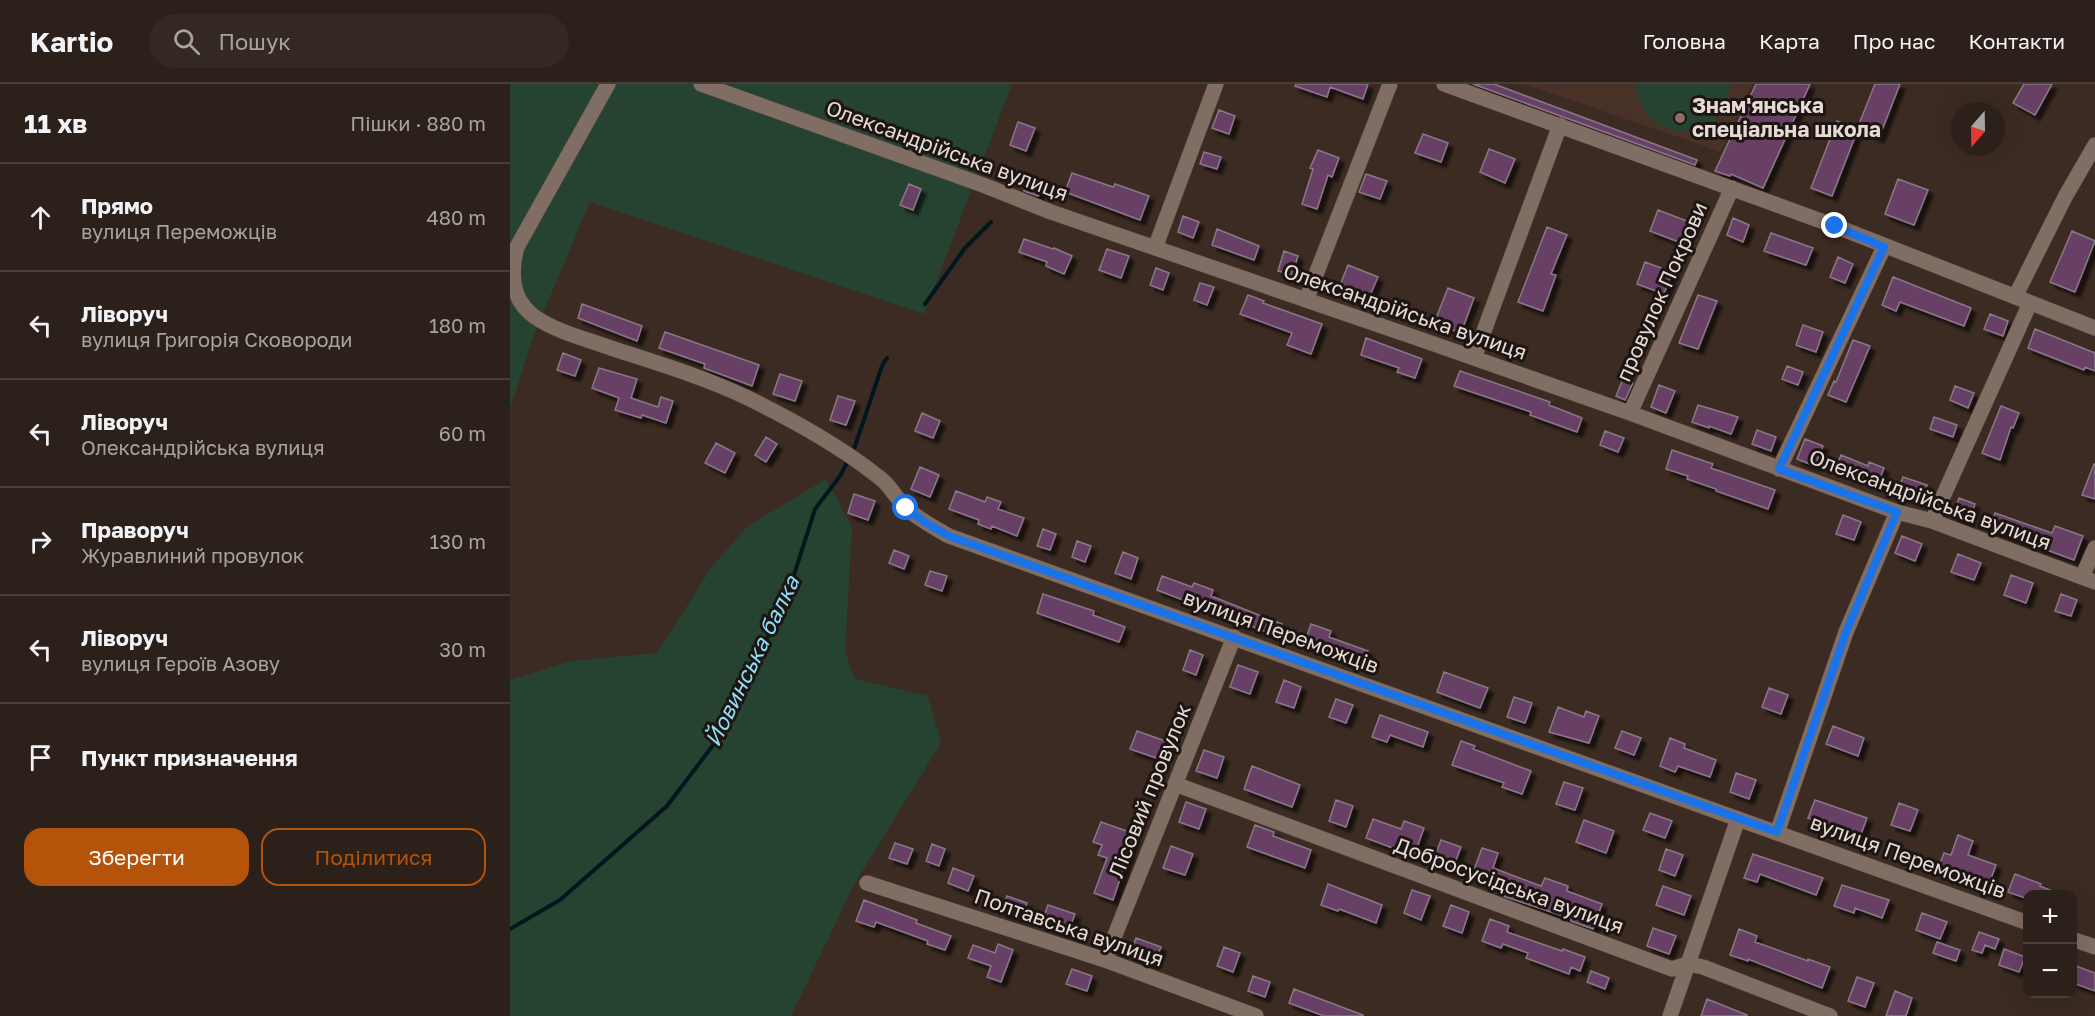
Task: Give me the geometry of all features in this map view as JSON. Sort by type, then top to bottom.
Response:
[{"type":"street","name":"вулиця Переможців","points":[[608,84],[517,247],[512,266],[514,285],[521,302],[534,316],[574,335],[690,374],[746,397],[855,459],[884,481],[906,508],[949,536],[2023,921]]},
{"type":"street","name":"Олександрійська вулиця","points":[[701,84],[983,185],[1051,212],[1630,413],[1897,512],[1932,521],[2088,579]]},
{"type":"street","points":[[1155,248],[1216,84]]},
{"type":"street","points":[[1306,300],[1389,84]]},
{"type":"street","points":[[1444,84],[1835,226],[2095,328]]},
{"type":"street","points":[[1474,358],[1560,125]]},
{"type":"street","points":[[2015,297],[2065,197],[2095,145]]},
{"type":"street","name":"провулок Покрови","points":[[1630,413],[1732,188]]},
{"type":"street","points":[[1779,469],[1884,247]]},
{"type":"street","points":[[1932,521],[2030,303]]},
{"type":"street","points":[[1777,832],[1846,632],[1897,512]]},
{"type":"street","points":[[2088,579],[2095,548]]},
{"type":"street","name":"Лісовий провулок","points":[[1105,960],[1234,637]]},
{"type":"street","name":"Добросусідська вулиця","points":[[1175,784],[1672,969],[1688,964],[1703,967],[1830,1016]]},
{"type":"street","points":[[1670,1016],[1738,819]]},
{"type":"street","name":"Полтавська вулиця","points":[[867,883],[1105,960],[1256,1016]]},
{"type":"street","points":[[2077,940],[2095,947]]},
{"type":"shaded area","name":"Знам'янська спеціальна школа","points":[[1525,84],[1752,84],[1721,152]]},
{"type":"green space","points":[[510,84],[1012,84],[924,314],[590,202],[533,337],[510,409]]},
{"type":"green space","points":[[1636,84],[1731,84],[1723,107],[1716,118],[1704,127],[1691,131],[1678,131],[1665,128],[1645,111],[1638,98]]},
{"type":"green space","points":[[826,479],[852,527],[845,652],[855,679],[928,696],[941,743],[855,883],[791,1016],[510,1016],[510,680],[571,661],[657,653],[713,565],[748,526]]},
{"type":"building","points":[[1296,84],[1368,84],[1363,99],[1330,87],[1327,97],[1295,86]]},
{"type":"building","points":[[1473,84],[1494,84],[1697,160],[1695,165]]},
{"type":"building","points":[[1756,84],[1810,84],[1763,188],[1731,174],[1730,176],[1715,171]]},
{"type":"building","points":[[1875,84],[1900,84],[1879,138],[1858,129],[1832,196],[1811,188],[1837,121],[1857,129]]},
{"type":"building","points":[[2024,84],[2052,84],[2035,115],[2013,103]]},
{"type":"building","points":[[1219,110],[1235,116],[1229,134],[1212,128]]},
{"type":"building","points":[[1018,122],[1035,128],[1026,151],[1010,145]]},
{"type":"building","points":[[1423,134],[1448,143],[1441,162],[1415,153]]},
{"type":"building","points":[[1489,149],[1515,159],[1505,183],[1480,172]]},
{"type":"building","points":[[1318,150],[1339,158],[1332,177],[1328,175],[1317,209],[1302,204],[1313,169],[1310,168]]},
{"type":"building","points":[[1204,152],[1221,157],[1217,169],[1200,164]]},
{"type":"building","points":[[1072,173],[1149,196],[1140,220],[1065,192]]},
{"type":"building","points":[[1366,174],[1387,181],[1380,199],[1359,192]]},
{"type":"building","points":[[1898,179],[1928,190],[1914,225],[1885,214]]},
{"type":"building","points":[[1036,180],[1042,186],[1038,196],[1024,191],[1025,184]]},
{"type":"building","points":[[909,184],[921,189],[913,210],[900,205]]},
{"type":"building","points":[[1658,210],[1692,223],[1684,244],[1650,231]]},
{"type":"building","points":[[1183,216],[1199,222],[1193,238],[1178,232]]},
{"type":"building","points":[[1733,218],[1749,225],[1743,242],[1727,235]]},
{"type":"building","points":[[1547,227],[1567,235],[1551,274],[1556,275],[1543,311],[1518,302]]},
{"type":"building","points":[[1217,229],[1259,246],[1254,260],[1212,245]]},
{"type":"building","points":[[2072,231],[2095,241],[2075,292],[2050,282]]},
{"type":"building","points":[[1771,233],[1813,248],[1806,265],[1764,251]]},
{"type":"building","points":[[1024,239],[1072,256],[1064,274],[1046,266],[1047,262],[1019,252]]},
{"type":"building","points":[[1107,249],[1129,256],[1121,278],[1099,270]]},
{"type":"building","points":[[1284,251],[1298,256],[1292,275],[1278,271]]},
{"type":"building","points":[[1838,257],[1853,264],[1845,283],[1830,277]]},
{"type":"building","points":[[1645,262],[1672,272],[1664,294],[1637,284]]},
{"type":"building","points":[[1348,265],[1378,277],[1368,300],[1339,288]]},
{"type":"building","points":[[1156,268],[1169,273],[1163,290],[1150,285]]},
{"type":"building","points":[[1893,277],[1971,308],[1964,326],[1900,302],[1896,311],[1882,305]]},
{"type":"building","points":[[1200,283],[1214,287],[1207,305],[1194,300]]},
{"type":"building","points":[[1448,288],[1474,298],[1461,333],[1434,323]]},
{"type":"building","points":[[1248,295],[1264,301],[1263,303],[1322,324],[1311,354],[1287,345],[1292,333],[1240,314]]},
{"type":"building","points":[[1698,295],[1717,301],[1698,349],[1679,343]]},
{"type":"building","points":[[582,304],[642,326],[637,341],[578,318]]},
{"type":"building","points":[[1990,314],[2008,321],[2003,336],[1984,329]]},
{"type":"building","points":[[1803,325],[1823,332],[1816,352],[1796,345]]},
{"type":"building","points":[[2035,329],[2095,353],[2095,371],[2085,367],[2084,370],[2028,348]]},
{"type":"building","points":[[665,332],[759,365],[752,386],[704,368],[705,364],[659,348]]},
{"type":"building","points":[[1366,338],[1422,359],[1415,378],[1397,372],[1399,368],[1361,355]]},
{"type":"building","points":[[1853,340],[1870,346],[1846,402],[1828,395],[1834,381],[1836,382]]},
{"type":"building","points":[[563,353],[581,360],[575,376],[557,370]]},
{"type":"building","points":[[1787,366],[1803,372],[1798,385],[1782,379]]},
{"type":"building","points":[[599,368],[637,379],[631,398],[658,407],[661,397],[673,401],[666,423],[642,415],[641,418],[615,410],[619,398],[592,388]]},
{"type":"building","points":[[1460,371],[1550,402],[1549,405],[1582,418],[1577,432],[1530,415],[1531,412],[1454,386]]},
{"type":"building","points":[[780,374],[802,381],[795,401],[773,394]]},
{"type":"building","points":[[1623,379],[1633,383],[1625,400],[1616,396]]},
{"type":"building","points":[[1659,385],[1675,391],[1666,413],[1651,407]]},
{"type":"building","points":[[1955,386],[1974,393],[1968,408],[1950,400]]},
{"type":"building","points":[[838,396],[855,401],[846,425],[830,420]]},
{"type":"building","points":[[1698,405],[1738,417],[1731,434],[1692,422]]},
{"type":"building","points":[[2001,406],[2019,413],[2013,428],[2011,427],[2000,460],[1982,453]]},
{"type":"building","points":[[922,413],[940,421],[933,438],[915,431]]},
{"type":"building","points":[[1934,417],[1957,425],[1953,437],[1930,429]]},
{"type":"building","points":[[1757,430],[1776,437],[1771,451],[1752,444]]},
{"type":"building","points":[[1605,431],[1624,438],[1618,452],[1600,445]]},
{"type":"building","points":[[766,437],[777,444],[766,462],[755,455]]},
{"type":"building","points":[[1805,439],[1823,446],[1815,466],[1797,459]]},
{"type":"building","points":[[716,443],[735,453],[725,473],[705,463]]},
{"type":"building","points":[[1672,450],[1713,464],[1711,468],[1775,490],[1768,509],[1716,491],[1716,489],[1687,479],[1688,476],[1666,469]]},
{"type":"building","points":[[1841,455],[1868,466],[1869,462],[1884,468],[1878,484],[1835,470]]},
{"type":"building","points":[[2095,464],[2095,499],[2082,495]]},
{"type":"building","points":[[920,467],[939,475],[930,497],[911,489]]},
{"type":"building","points":[[1903,477],[1927,485],[1922,502],[1897,493]]},
{"type":"building","points":[[956,491],[985,502],[987,497],[1001,502],[998,509],[1024,518],[1017,536],[992,526],[991,529],[978,524],[979,520],[949,509]]},
{"type":"building","points":[[854,494],[875,501],[868,520],[848,513]]},
{"type":"building","points":[[1959,498],[1975,504],[1969,522],[1953,516]]},
{"type":"building","points":[[1995,513],[2052,533],[2055,526],[2083,536],[2074,560],[1990,529]]},
{"type":"building","points":[[1843,515],[1861,522],[1854,540],[1836,534]]},
{"type":"building","points":[[1043,529],[1056,534],[1050,550],[1037,546]]},
{"type":"building","points":[[1902,536],[1922,544],[1915,561],[1895,553]]},
{"type":"building","points":[[1077,541],[1091,546],[1085,562],[1072,557]]},
{"type":"building","points":[[894,550],[909,556],[904,569],[889,563]]},
{"type":"building","points":[[1123,552],[1138,558],[1131,579],[1115,573]]},
{"type":"building","points":[[1958,554],[1981,563],[1974,580],[1951,572]]},
{"type":"building","points":[[930,571],[947,576],[942,591],[925,585]]},
{"type":"building","points":[[2011,575],[2033,583],[2026,603],[2004,595]]},
{"type":"building","points":[[1162,576],[1192,587],[1194,583],[1213,590],[1211,596],[1282,624],[1277,636],[1157,590]]},
{"type":"building","points":[[1043,594],[1094,611],[1093,615],[1125,627],[1119,642],[1037,613]]},
{"type":"building","points":[[2061,594],[2077,600],[2071,616],[2055,611]]},
{"type":"building","points":[[1311,624],[1331,631],[1329,637],[1368,651],[1363,664],[1304,644]]},
{"type":"building","points":[[1190,650],[1203,655],[1196,675],[1183,670]]},
{"type":"building","points":[[1238,665],[1258,672],[1250,694],[1230,687]]},
{"type":"building","points":[[1444,672],[1488,688],[1480,708],[1437,692]]},
{"type":"building","points":[[1284,680],[1301,687],[1294,708],[1276,702]]},
{"type":"building","points":[[1769,688],[1788,695],[1781,714],[1762,707]]},
{"type":"building","points":[[1514,697],[1532,703],[1525,723],[1507,717]]},
{"type":"building","points":[[1336,699],[1353,705],[1346,723],[1329,717]]},
{"type":"building","points":[[1558,707],[1584,717],[1586,711],[1599,716],[1589,743],[1549,732]]},
{"type":"building","points":[[1380,715],[1428,732],[1423,747],[1390,735],[1387,742],[1372,737]]},
{"type":"building","points":[[1833,726],[1864,738],[1858,756],[1826,744]]},
{"type":"building","points":[[1137,731],[1168,742],[1162,760],[1130,749]]},
{"type":"building","points":[[1622,731],[1641,738],[1634,755],[1615,748]]},
{"type":"building","points":[[1670,738],[1685,744],[1684,748],[1716,760],[1710,777],[1678,766],[1675,772],[1660,766]]},
{"type":"building","points":[[1461,741],[1475,746],[1473,749],[1531,771],[1522,794],[1502,787],[1504,783],[1452,765]]},
{"type":"building","points":[[1204,750],[1224,757],[1217,778],[1196,771]]},
{"type":"building","points":[[1252,766],[1300,785],[1292,807],[1244,789]]},
{"type":"building","points":[[1736,773],[1756,780],[1749,799],[1730,792]]},
{"type":"building","points":[[1564,782],[1583,788],[1575,810],[1556,804]]},
{"type":"building","points":[[1336,800],[1353,806],[1346,827],[1329,821]]},
{"type":"building","points":[[1815,800],[1867,818],[1860,837],[1808,818]]},
{"type":"building","points":[[1186,802],[1206,809],[1199,829],[1179,822]]},
{"type":"building","points":[[1899,803],[1918,810],[1910,831],[1891,825]]},
{"type":"building","points":[[1650,813],[1672,821],[1665,838],[1643,830]]},
{"type":"building","points":[[1373,819],[1401,829],[1404,821],[1424,828],[1414,856],[1366,838]]},
{"type":"building","points":[[1584,820],[1614,831],[1606,853],[1576,842]]},
{"type":"building","points":[[1101,822],[1135,834],[1113,900],[1094,893],[1107,858],[1098,855],[1102,845],[1093,842]]},
{"type":"building","points":[[1255,825],[1274,832],[1273,836],[1311,850],[1305,868],[1247,847]]},
{"type":"building","points":[[1958,835],[1973,841],[1968,855],[1996,865],[1989,884],[1938,868],[1944,853],[1951,855]]},
{"type":"building","points":[[1441,840],[1461,847],[1452,871],[1432,864]]},
{"type":"building","points":[[895,843],[913,849],[907,864],[889,858]]},
{"type":"building","points":[[932,844],[945,849],[939,866],[926,861]]},
{"type":"building","points":[[1171,846],[1193,854],[1185,875],[1163,868]]},
{"type":"building","points":[[1482,848],[1498,853],[1493,868],[1541,886],[1545,878],[1568,886],[1567,891],[1602,904],[1593,929],[1571,921],[1572,919],[1500,895],[1502,889],[1471,878]]},
{"type":"building","points":[[1666,849],[1683,855],[1675,876],[1659,870]]},
{"type":"building","points":[[1753,854],[1823,878],[1816,895],[1760,874],[1757,882],[1744,878]]},
{"type":"building","points":[[953,868],[974,876],[968,891],[948,883]]},
{"type":"building","points":[[2015,874],[2041,884],[2040,886],[2050,890],[2023,890],[2023,897],[2008,892]]},
{"type":"building","points":[[1328,884],[1382,905],[1376,923],[1321,905]]},
{"type":"building","points":[[1842,885],[1889,900],[1882,918],[1855,908],[1854,913],[1834,906]]},
{"type":"building","points":[[1663,886],[1691,896],[1684,915],[1656,905]]},
{"type":"building","points":[[1412,890],[1430,896],[1421,920],[1404,913]]},
{"type":"building","points":[[1007,896],[1027,903],[1021,918],[1001,911]]},
{"type":"building","points":[[864,900],[951,936],[945,950],[927,944],[928,941],[876,922],[874,927],[856,921]]},
{"type":"building","points":[[1048,905],[1075,914],[1068,933],[1041,924]]},
{"type":"building","points":[[1451,905],[1469,912],[1462,933],[1443,926]]},
{"type":"building","points":[[1922,913],[1947,922],[1940,939],[1916,930]]},
{"type":"building","points":[[1490,919],[1509,926],[1507,932],[1585,957],[1580,971],[1571,967],[1569,974],[1526,958],[1528,953],[1503,944],[1501,948],[1482,941]]},
{"type":"building","points":[[1653,928],[1676,936],[1669,954],[1647,946]]},
{"type":"building","points":[[1739,929],[1757,936],[1755,942],[1830,967],[1822,988],[1748,959],[1748,961],[1730,955]]},
{"type":"building","points":[[1979,932],[1999,939],[1995,949],[1985,945],[1982,953],[1972,950]]},
{"type":"building","points":[[1136,938],[1161,947],[1154,964],[1130,955]]},
{"type":"building","points":[[1937,942],[1960,950],[1956,961],[1933,953]]},
{"type":"building","points":[[998,944],[1013,950],[1001,982],[987,977],[991,966],[968,958],[973,945],[995,953]]},
{"type":"building","points":[[1224,947],[1240,953],[1233,972],[1217,966]]},
{"type":"building","points":[[2004,949],[2023,956],[2019,972],[1999,965]]},
{"type":"building","points":[[2077,966],[2095,973],[2095,991],[2077,984]]},
{"type":"building","points":[[1072,969],[1092,976],[1087,991],[1066,984]]},
{"type":"building","points":[[1591,971],[1609,978],[1605,989],[1587,982]]},
{"type":"building","points":[[1253,976],[1270,982],[1265,997],[1248,991]]},
{"type":"building","points":[[1857,977],[1874,983],[1865,1007],[1848,1001]]},
{"type":"building","points":[[1294,989],[1363,1016],[1324,1016],[1289,1003]]},
{"type":"building","points":[[1895,991],[1912,998],[1906,1016],[1886,1016]]},
{"type":"building","points":[[1707,999],[1747,1015],[1747,1016],[1701,1016]]},
{"type":"waterway","name":"Йовинська балка","points":[[925,304],[965,248],[991,222]]},
{"type":"waterway","name":"Йовинська балка","points":[[853,452],[882,366],[887,358]]},
{"type":"waterway","name":"Йовинська балка","points":[[510,929],[560,900],[667,806],[720,736],[787,597],[815,509],[840,476],[849,459]]},
{"type":"place","name":"Знам'янська спеціальна школа","points":[[1680,118]]},
{"type":"route","points":[[906,508],[949,536],[1777,832],[1846,632],[1897,512],[1779,469],[1884,247],[1835,226]]}]
